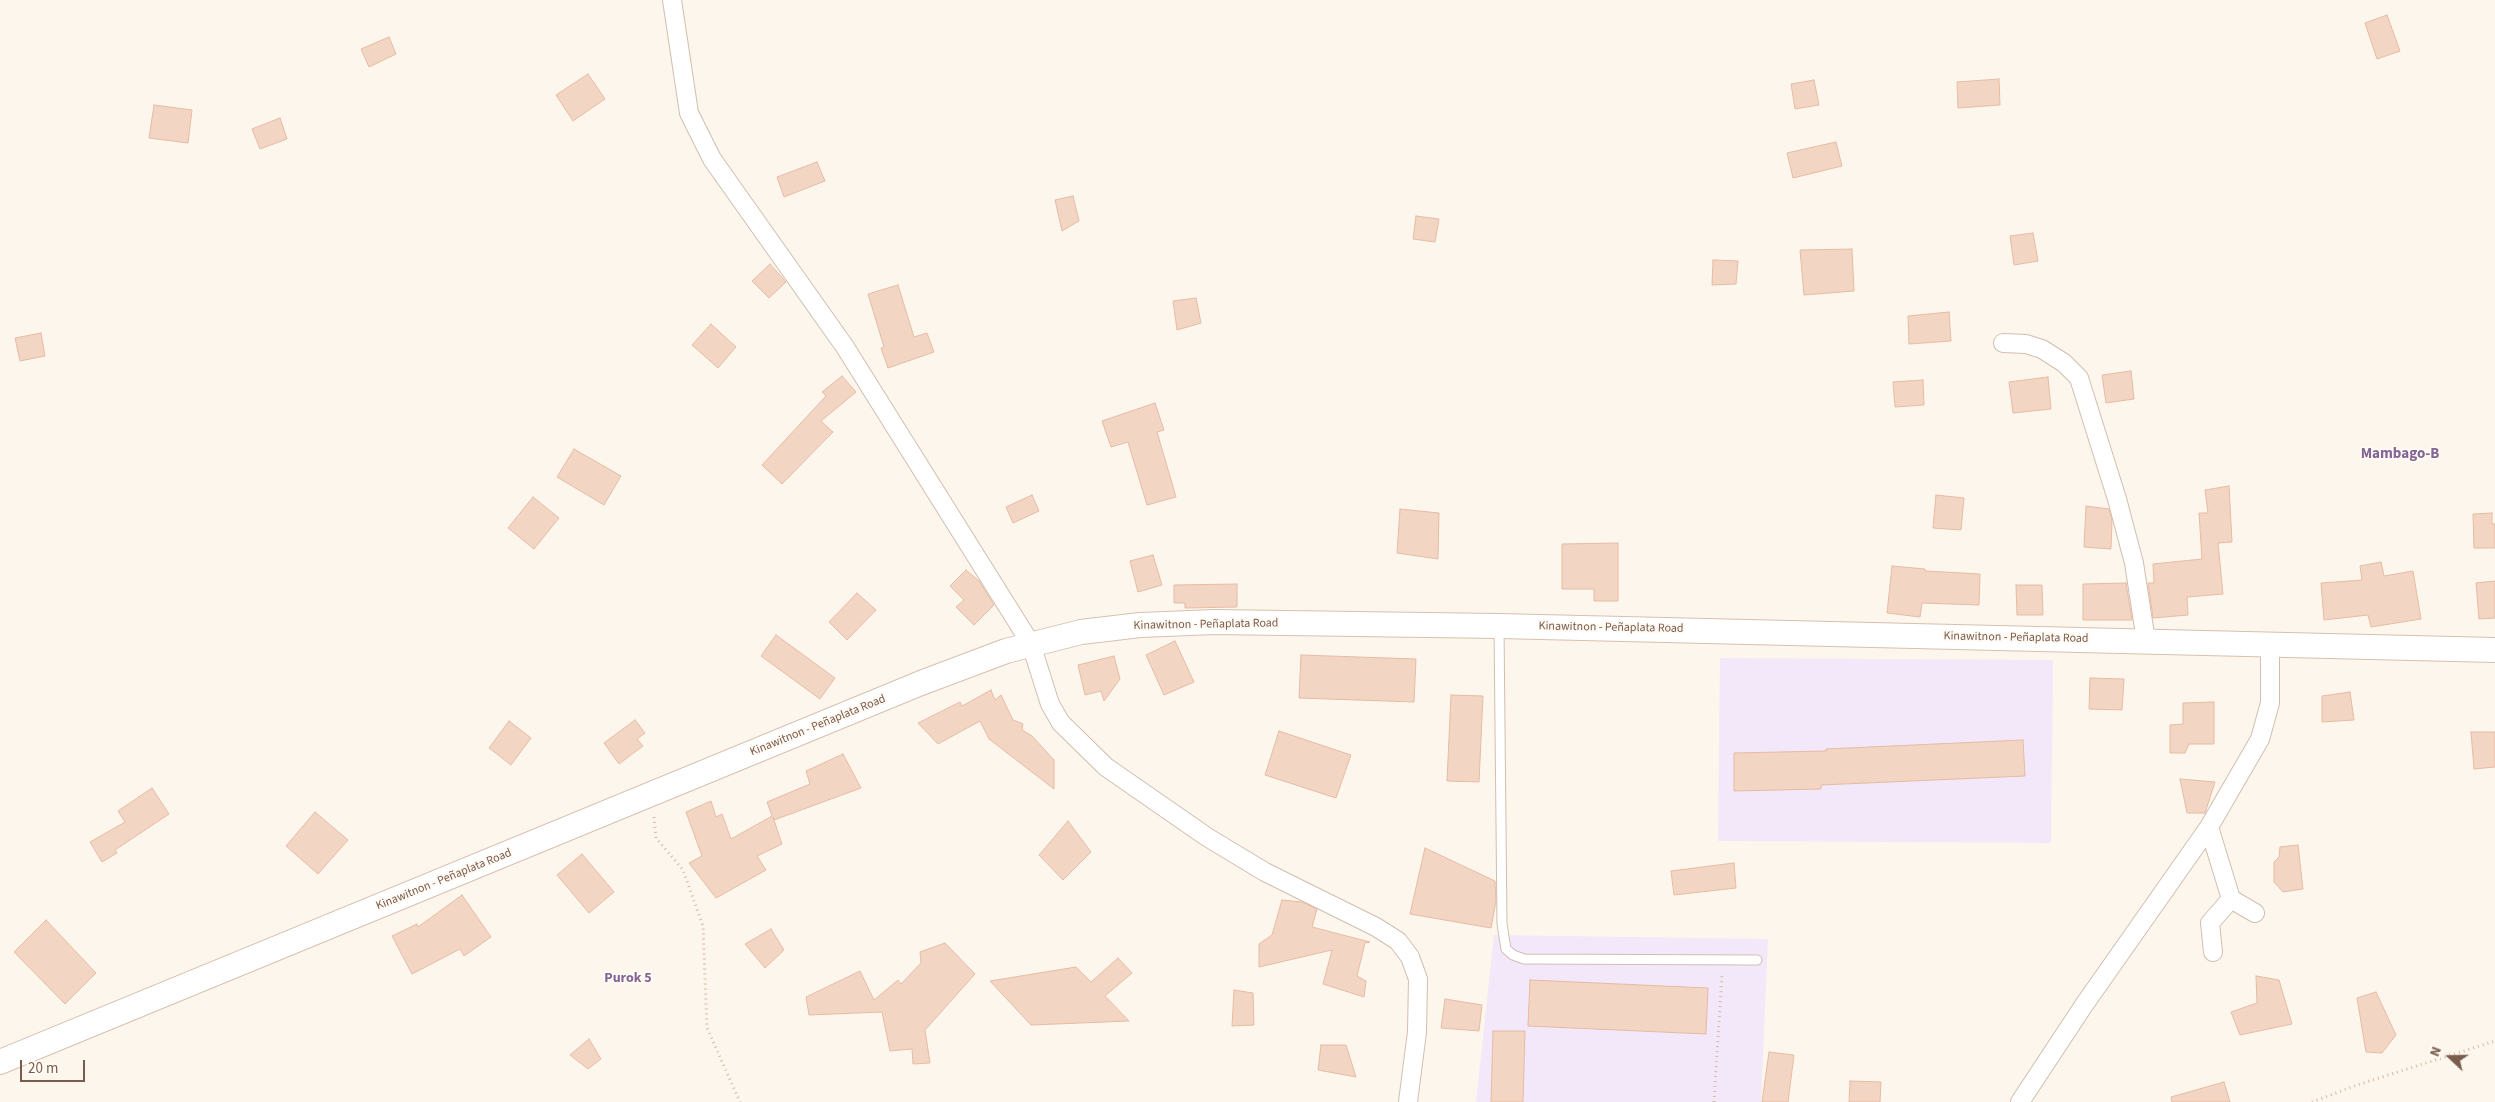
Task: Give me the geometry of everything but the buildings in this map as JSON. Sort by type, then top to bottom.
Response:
[{"type":"street","points":[[672,0],[689,113],[712,160],[845,348],[1030,644],[1050,704],[1061,724],[1106,766],[1207,837],[1256,867],[1376,927],[1398,941],[1410,956],[1418,979],[1417,1032],[1408,1102]]},
{"type":"street","points":[[2003,343],[2026,344],[2042,349],[2064,363],[2079,378],[2120,508],[2134,563],[2146,641]]},
{"type":"street","name":"Kinawitnon - Peñaplata Road","points":[[0,1062],[921,683],[1006,651],[1081,632],[1214,622],[1499,626],[2495,650]]},
{"type":"street","points":[[2020,1102],[2084,1006],[2209,827],[2260,739],[2270,703],[2270,644]]},
{"type":"street","points":[[2209,827],[2231,899],[2256,913]]},
{"type":"street","points":[[2213,952],[2210,923],[2231,899]]},
{"type":"lane","points":[[1499,626],[1502,924],[1506,949],[1513,955],[1524,959],[1757,960]]},
{"type":"path","points":[[652,794],[656,838],[683,870],[703,926],[707,1028],[740,1102]]},
{"type":"path","points":[[1714,1102],[1723,960]]},
{"type":"path","points":[[2312,1102],[2360,1084],[2495,1041]]},
{"type":"shaded area","points":[[1720,658],[2053,660],[2051,843],[1718,841]]},
{"type":"shaded area","points":[[1494,935],[1768,939],[1761,1102],[1476,1102]]},
{"type":"district","name":"Mambago-B","points":[[2400,455]]},
{"type":"district","name":"Purok 5","points":[[628,979]]}]
